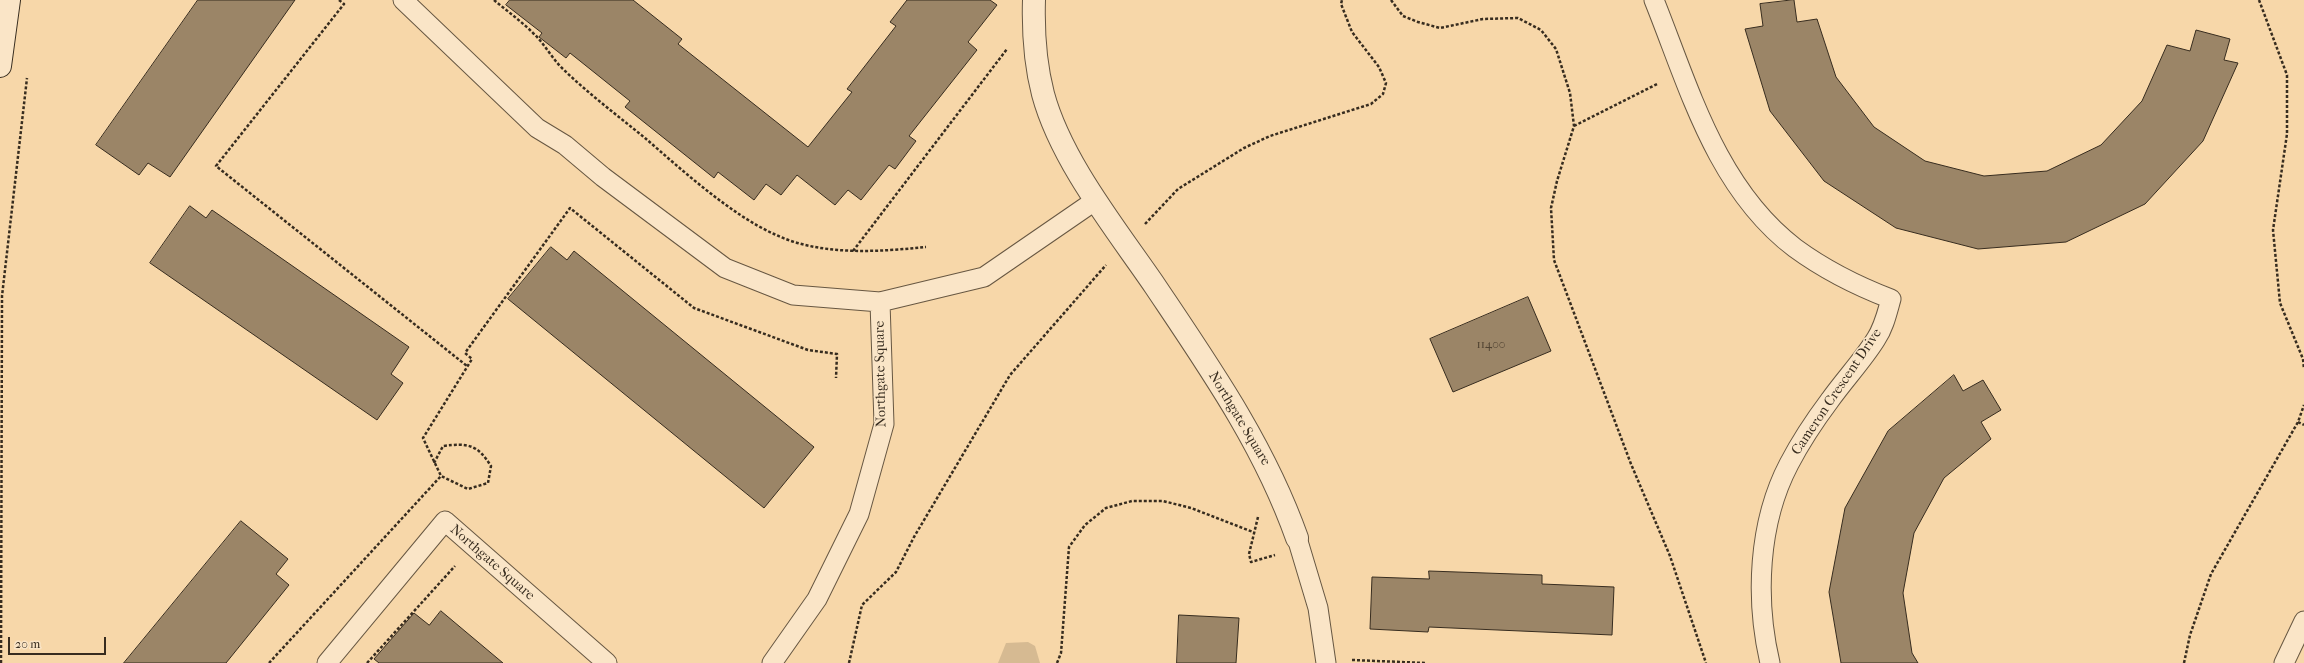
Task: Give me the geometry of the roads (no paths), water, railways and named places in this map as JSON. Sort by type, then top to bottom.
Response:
[{"type":"street","points":[[0,66],[9,0]]},
{"type":"street","name":"Northgate Square","points":[[1034,0],[1034,39],[1043,95],[1059,135],[1096,200],[1222,388],[1248,430],[1273,476],[1297,538]]},
{"type":"lane","points":[[403,0],[537,128],[565,145],[603,177],[725,268],[793,295],[880,302]]},
{"type":"lane","name":"Cameron Crescent Drive","points":[[1654,0],[1681,72],[1719,155],[1732,179],[1755,209],[1794,247],[1808,257],[1848,281],[1891,299],[1885,320],[1876,339],[1817,418],[1788,465],[1773,503],[1767,530],[1762,587],[1762,617],[1770,663]]},
{"type":"lane","name":"Northgate Square","points":[[772,663],[817,599],[859,514],[884,424],[880,302],[984,277],[1096,200]]},
{"type":"lane","name":"Northgate Square","points":[[327,663],[445,521],[607,663]]},
{"type":"lane","name":"Northgate Square","points":[[1297,538],[1318,608],[1326,661]]},
{"type":"lane","points":[[2284,663],[2304,621]]}]
